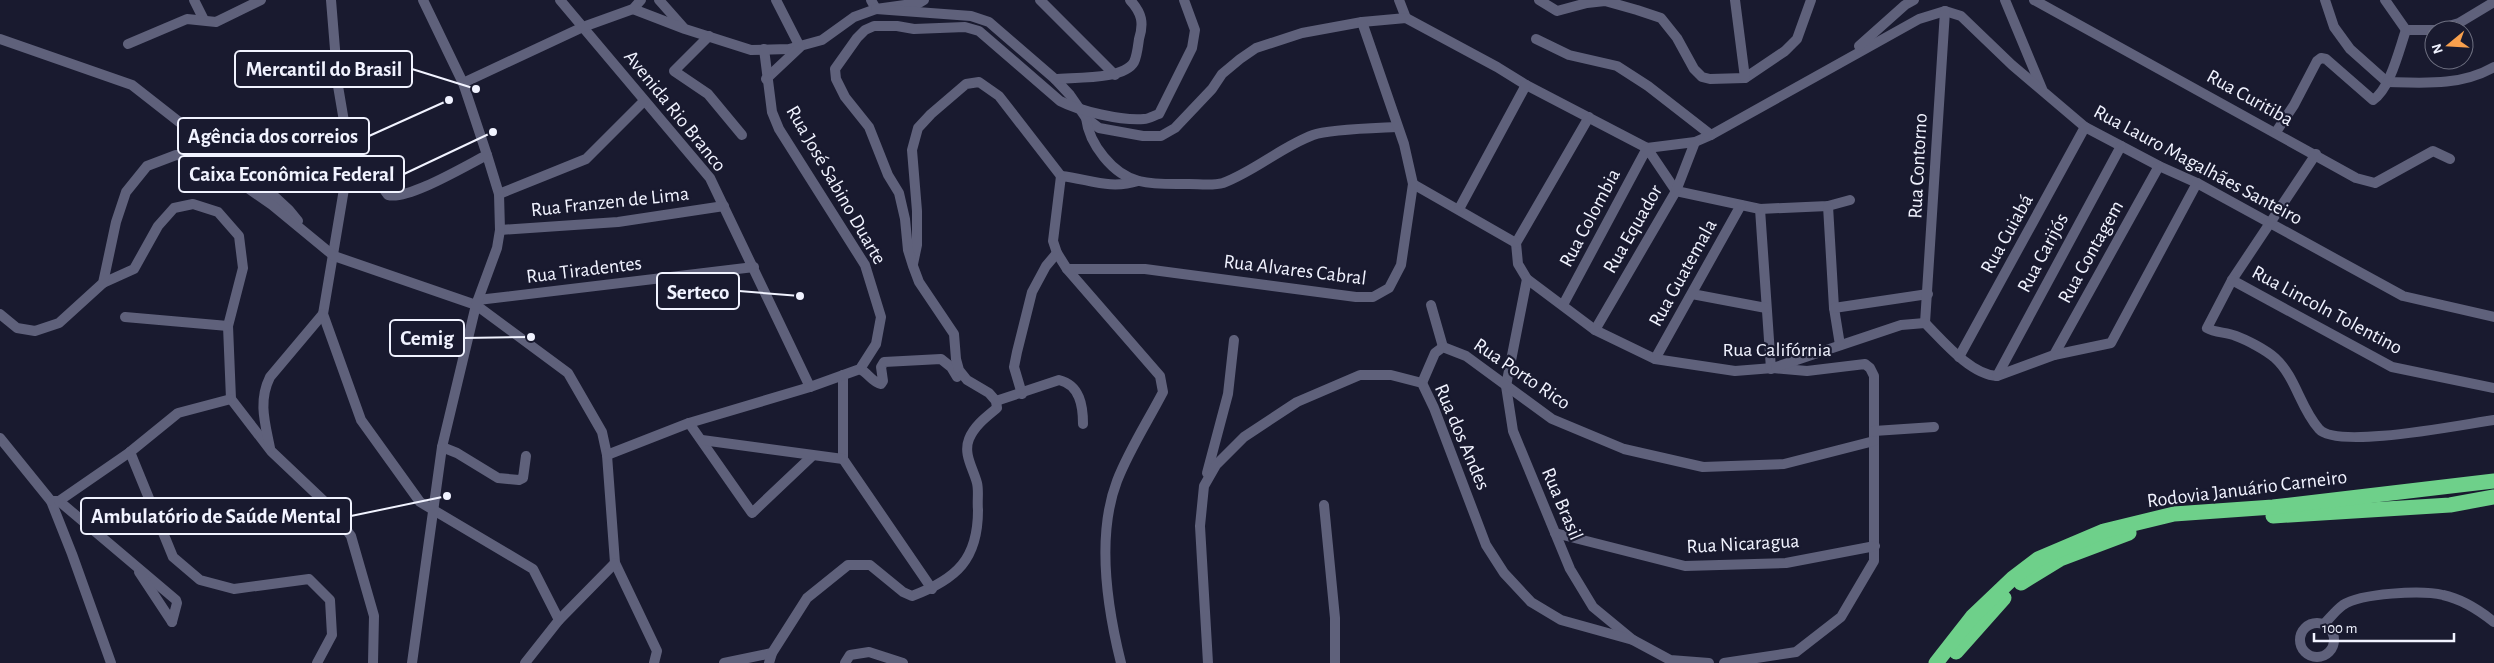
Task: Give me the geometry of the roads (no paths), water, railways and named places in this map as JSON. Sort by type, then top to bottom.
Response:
[{"type":"highway","name":"Rodovia Januário Carneiro","points":[[1936,663],[1972,617],[2013,578],[2038,559],[2104,531],[2174,514],[2273,506],[2494,482]]},
{"type":"highway","name":"Rodovia Januário Carneiro","points":[[1947,663],[2000,602],[2021,583],[2060,560],[2135,531],[2201,521],[2450,504],[2494,497]]},
{"type":"street","points":[[194,0],[204,20]]},
{"type":"street","points":[[128,44],[187,19],[216,22],[261,0]]},
{"type":"street","points":[[271,451],[262,412],[264,388],[270,377],[322,314],[334,256],[345,183],[347,140],[338,86],[331,0]]},
{"type":"street","points":[[412,663],[442,447],[477,303],[497,248],[500,230],[499,194],[463,83],[423,0]]},
{"type":"street","name":"Avenida Rio Branco","points":[[560,0],[710,178],[810,387]]},
{"type":"street","points":[[463,83],[583,27],[632,9],[641,0]]},
{"type":"street","points":[[659,0],[685,29]]},
{"type":"street","points":[[776,0],[800,47]]},
{"type":"street","points":[[632,9],[685,29],[751,50],[800,47],[822,40],[874,5],[919,3],[924,0]]},
{"type":"street","points":[[1040,0],[1114,75]]},
{"type":"street","points":[[1055,79],[1114,75],[1126,69],[1134,62],[1142,29],[1142,18],[1138,8],[1130,0]]},
{"type":"street","points":[[724,663],[770,658],[807,598],[848,565],[870,565],[903,592],[912,596],[932,588],[969,557],[975,545],[977,484],[967,453],[968,440],[974,429],[997,408],[996,402],[989,393],[970,383],[959,370],[954,334],[919,282],[913,266],[908,250],[905,219],[899,193],[888,175],[869,127],[846,97],[836,79],[835,69],[840,60],[865,30],[874,26],[897,26],[914,29],[965,27],[980,31],[1060,101],[1072,108],[1080,108],[1120,118],[1146,119],[1159,114],[1192,48],[1195,30],[1184,0]]},
{"type":"street","points":[[1399,0],[1406,18]]},
{"type":"street","points":[[1539,0],[1557,11],[1587,3],[1606,1],[1661,18],[1677,38],[1694,69],[1702,77],[1710,79],[1745,78],[1785,51],[1797,39],[1812,0]]},
{"type":"street","points":[[1735,0],[1745,78]]},
{"type":"street","points":[[1846,57],[1905,5],[1914,0]]},
{"type":"street","points":[[2005,0],[2043,92]]},
{"type":"street","name":"Rua Curitiba","points":[[2034,0],[2316,154],[2356,178],[2376,183],[2433,150],[2450,160]]},
{"type":"street","points":[[2325,0],[2334,27],[2350,49],[2388,82],[2445,83],[2483,73],[2494,67]]},
{"type":"street","points":[[2386,0],[2406,30]]},
{"type":"street","points":[[2463,20],[2482,4],[2494,2]]},
{"type":"street","points":[[874,5],[971,16],[989,22],[1055,79],[1080,108],[1086,118],[1091,141],[1106,159],[1127,176],[1138,180],[1158,184],[1220,184],[1251,170],[1289,146],[1315,134],[1396,127]]},
{"type":"street","points":[[1647,148],[1695,142],[1711,135],[1846,57],[1918,19],[1944,11]]},
{"type":"street","name":"Rua Lauro Magalhães Santeiro","points":[[1944,11],[1960,16],[2012,65],[2085,127],[2271,222],[2403,296],[2494,317]]},
{"type":"street","name":"Rua Contorno","points":[[1925,324],[1944,11]]},
{"type":"street","points":[[1086,118],[1099,128],[1142,136],[1161,136],[1175,128],[1186,117],[1222,74],[1256,48],[1302,33],[1362,22],[1406,18],[1526,85],[1647,148],[1676,191],[1760,209],[1828,206],[1850,200]]},
{"type":"street","name":"Rua Alvares Cabral","points":[[1067,269],[1146,269],[1356,297],[1374,297],[1389,288],[1401,265],[1414,184],[1404,144],[1396,127],[1362,22]]},
{"type":"street","points":[[2276,132],[2294,105],[2317,61],[2321,58],[2326,59],[2373,100],[2379,96],[2388,82],[2406,30]]},
{"type":"street","points":[[2406,30],[2424,30]]},
{"type":"street","points":[[709,36],[674,71],[708,94],[742,134]]},
{"type":"street","points":[[0,39],[132,85],[282,203],[305,232]]},
{"type":"street","points":[[1536,39],[1569,55],[1618,66],[1648,86],[1711,135]]},
{"type":"street","points":[[766,79],[800,47]]},
{"type":"street","name":"Rua José Sabino Duarte","points":[[764,49],[766,79],[772,112],[779,129],[866,265],[875,292],[881,318],[876,344],[860,369]]},
{"type":"street","points":[[2012,65],[2020,60],[2025,52]]},
{"type":"street","points":[[913,266],[917,245],[918,211],[912,150],[918,128],[931,114],[966,84],[979,82],[1000,96],[1061,176],[1106,185],[1122,186],[1138,180]]},
{"type":"street","points":[[1459,209],[1526,85]]},
{"type":"street","points":[[499,194],[586,159],[644,101]]},
{"type":"street","points":[[1414,184],[1516,243],[1589,117]]},
{"type":"street","name":"Rua Cuiabá","points":[[1959,357],[2085,127]]},
{"type":"street","points":[[347,140],[388,195],[394,197],[425,186],[487,155]]},
{"type":"street","name":"Rua Equador","points":[[1595,330],[1676,191],[1695,142]]},
{"type":"street","name":"Rua Carijós","points":[[1997,376],[2121,146]]},
{"type":"street","name":"Rua Colombia","points":[[1564,305],[1647,148]]},
{"type":"street","points":[[2316,154],[2232,280],[2207,328],[2236,336],[2275,358],[2289,377],[2305,412],[2321,432],[2340,437],[2384,437],[2494,420]]},
{"type":"street","points":[[103,283],[116,222],[126,192],[147,166],[176,155],[204,158],[272,205],[334,256],[477,303],[568,373],[602,432],[607,455],[615,563],[657,650],[656,662]]},
{"type":"street","name":"Rua Contagem","points":[[2054,355],[2159,166]]},
{"type":"street","points":[[1061,176],[1053,241],[1057,253],[1067,269],[1160,376],[1163,392],[1117,481],[1107,526],[1105,580],[1121,663]]},
{"type":"street","points":[[1760,209],[1772,369],[1901,325],[1925,324],[1959,357],[1988,376],[1997,376],[2054,355],[2111,343],[2197,183]]},
{"type":"street","points":[[0,314],[18,328],[35,331],[59,323],[103,283],[134,269],[158,226],[174,208],[193,204],[218,212],[239,236],[243,268],[228,326],[231,399],[271,451],[328,505],[351,536],[374,616],[373,663]]},
{"type":"street","name":"Rua Guatemala","points":[[1656,358],[1741,205]]},
{"type":"street","name":"Rua Franzen de Lima","points":[[500,230],[618,222],[724,206]]},
{"type":"street","points":[[1828,206],[1834,308],[1840,345]]},
{"type":"street","name":"Rua Califórnia","points":[[1516,243],[1518,264],[1528,279],[1595,330],[1656,358],[1735,371],[1772,369],[1808,371],[1865,364],[1870,368],[1874,376],[1874,436]]},
{"type":"street","points":[[1022,394],[1014,372],[1017,352],[1032,292],[1046,266],[1057,253]]},
{"type":"street","name":"Rua Tiradentes","points":[[477,303],[754,268]]},
{"type":"street","name":"Rua Brasil","points":[[1528,279],[1506,386],[1513,431],[1570,569],[1593,607],[1633,640],[1670,660],[1709,663]]},
{"type":"street","name":"Rua Lincoln Tolentino","points":[[2232,280],[2392,367],[2494,388]]},
{"type":"street","points":[[1692,294],[1766,308]]},
{"type":"street","points":[[1834,308],[1928,294]]},
{"type":"street","name":"Rua Porto Rico","points":[[1431,306],[1443,347]]},
{"type":"street","points":[[322,314],[362,420],[406,486],[420,502],[433,511],[533,569],[559,620]]},
{"type":"street","points":[[125,317],[228,326]]},
{"type":"street","points":[[1204,486],[1228,394],[1234,340]]},
{"type":"street","name":"Rua Porto Rico","points":[[1443,347],[1466,356],[1552,419],[1624,448],[1703,467],[1784,464],[1874,436],[1934,427]]},
{"type":"street","name":"Rua Porto Rico","points":[[1422,383],[1435,353],[1443,347]]},
{"type":"street","points":[[607,455],[689,422],[810,387],[860,369],[868,373],[876,383],[881,384],[884,381],[881,367],[884,362],[941,359],[952,367],[960,382],[970,383]]},
{"type":"street","name":"Rua dos Andes","points":[[1208,663],[1200,526],[1204,486],[1216,465],[1244,437],[1297,402],[1360,374],[1391,375],[1422,383],[1434,408],[1486,546],[1504,574],[1531,602],[1561,620],[1633,640]]},
{"type":"street","points":[[843,375],[843,459],[932,588]]},
{"type":"street","points":[[996,402],[1059,380],[1068,382],[1077,392],[1083,405],[1083,424]]},
{"type":"street","points":[[55,501],[130,452],[178,413],[231,399]]},
{"type":"street","points":[[689,422],[752,513],[812,456]]},
{"type":"street","points":[[1724,663],[1796,652],[1841,618],[1874,562],[1874,436]]},
{"type":"street","points":[[0,438],[55,501],[133,563],[176,600],[177,603],[172,622],[133,563]]},
{"type":"street","points":[[702,440],[843,459]]},
{"type":"street","points":[[442,447],[457,453],[498,478],[519,480],[523,478],[526,456]]},
{"type":"street","points":[[130,452],[173,557],[200,580],[234,589],[274,586],[309,579],[330,600],[332,635],[317,663]]},
{"type":"street","points":[[55,501],[110,663]]},
{"type":"street","points":[[1324,505],[1335,618],[1335,663]]},
{"type":"street","name":"Rua Nicaragua","points":[[1555,533],[1685,566],[1786,563],[1875,546]]},
{"type":"street","points":[[525,663],[559,620],[615,563]]},
{"type":"street","points":[[2324,624],[2344,604],[2366,597],[2411,594],[2443,595],[2477,608],[2494,622]]},
{"type":"street","points":[[844,663],[850,655],[869,652],[903,663]]},
{"type":"place","name":"Mercantil do Brasil","points":[[476,89]]},
{"type":"place","name":"Agência dos correios","points":[[449,100]]},
{"type":"place","name":"Caixa Econômica Federal","points":[[493,132]]},
{"type":"place","name":"Serteco","points":[[800,296]]},
{"type":"place","name":"Cemig","points":[[531,337]]},
{"type":"place","name":"Ambulatório de Saúde Mental","points":[[447,496]]}]
